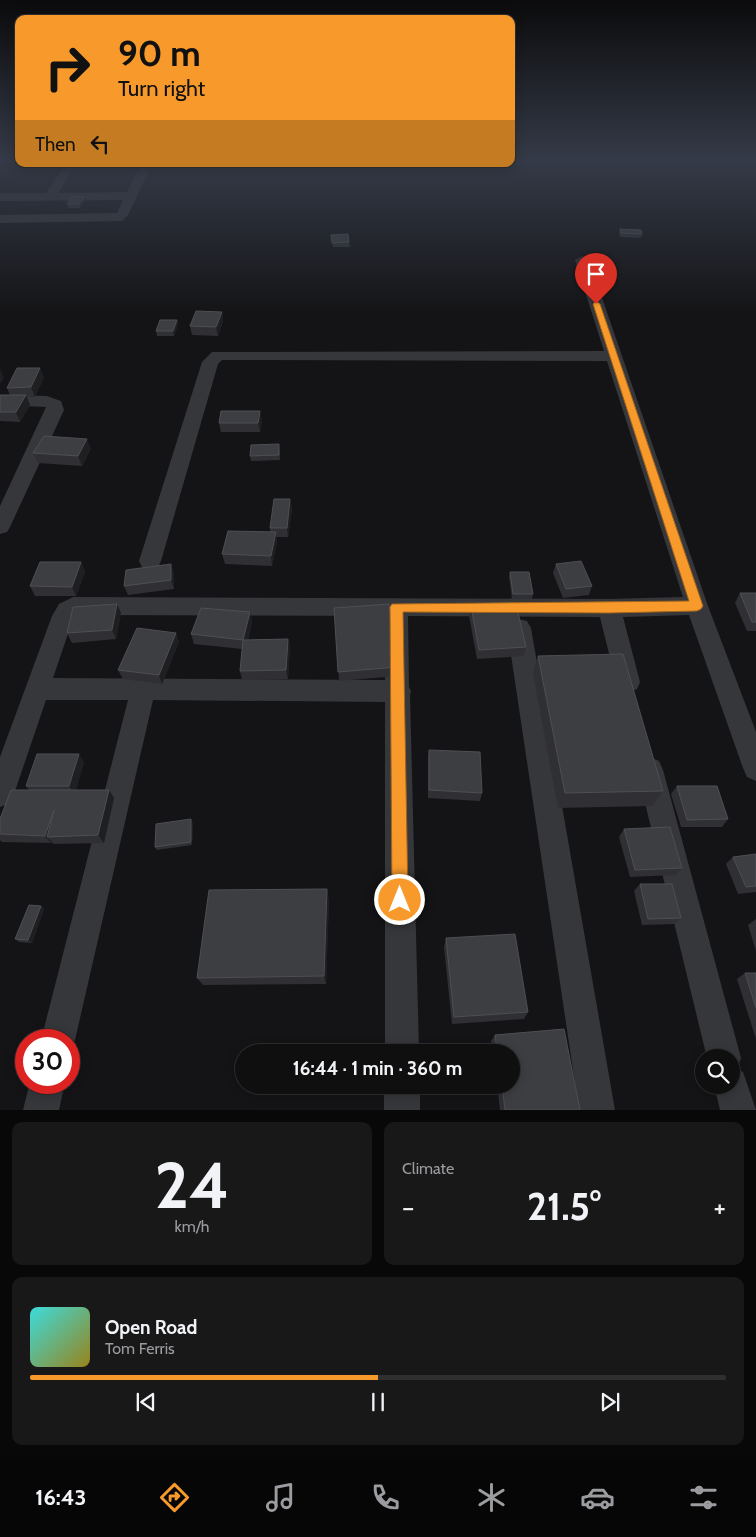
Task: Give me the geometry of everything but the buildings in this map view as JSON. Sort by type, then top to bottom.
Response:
[{"type":"street","points":[[0,219],[118,218],[124,211]]},
{"type":"street","points":[[582,260],[697,606],[756,768]]},
{"type":"street","points":[[150,562],[210,362],[218,355],[614,356]]},
{"type":"street","points":[[0,400],[46,401],[55,405],[55,410],[0,527]]},
{"type":"street","points":[[0,794],[63,616],[73,606],[609,608],[697,606]]},
{"type":"street","points":[[396,607],[399,690],[402,1044]]},
{"type":"street","points":[[516,608],[597,1110]]},
{"type":"street","points":[[609,608],[633,704]]},
{"type":"street","points":[[37,690],[399,690]]},
{"type":"street","points":[[61,1029],[143,691]]},
{"type":"street","points":[[643,742],[722,1049]]},
{"type":"street","points":[[41,1110],[45,1094]]},
{"type":"street","points":[[402,1094],[402,1110]]},
{"type":"street","points":[[734,1094],[738,1110]]},
{"type":"route","points":[[400,900],[399,690],[396,607],[609,608],[697,606],[596,304]]}]
